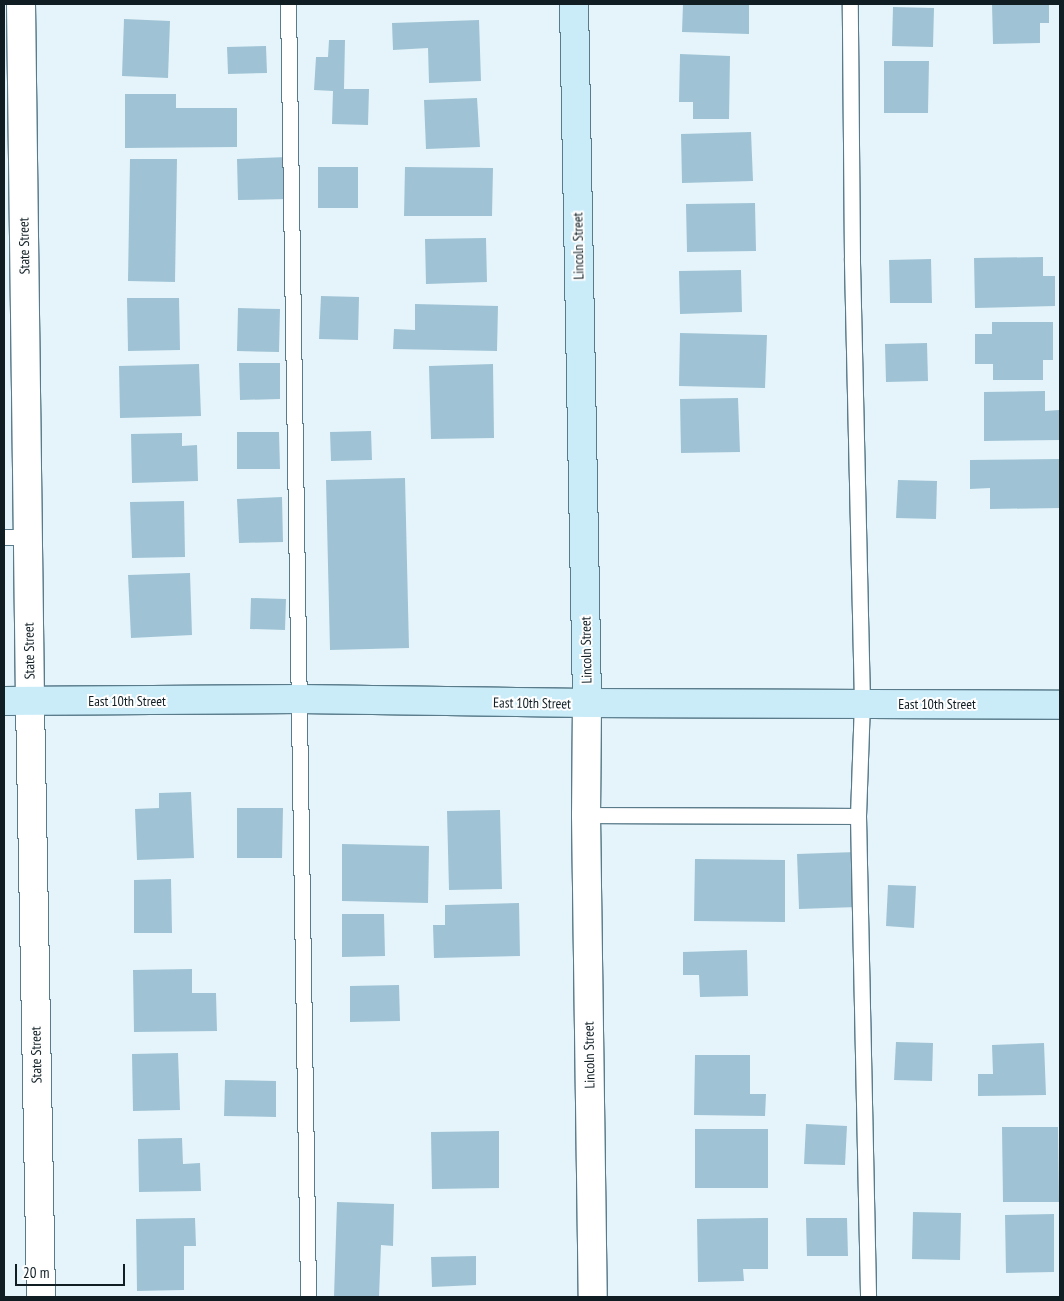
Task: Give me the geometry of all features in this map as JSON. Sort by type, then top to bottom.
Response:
[{"type":"main road","name":"Lincoln Street","points":[[574,4],[586,703]]},
{"type":"main road","name":"East 10th Street","points":[[17,701],[299,699],[586,703],[1060,705]]},
{"type":"street","name":"State Street","points":[[22,4],[16,537],[17,701],[41,1297]]},
{"type":"street","name":"Lincoln Street","points":[[586,703],[593,1297]]},
{"type":"lane","points":[[288,4],[308,1297]]},
{"type":"lane","points":[[850,4],[852,258],[862,703],[858,816],[868,1297]]},
{"type":"lane","points":[[586,815],[858,816]]},
{"type":"building","points":[[683,4],[749,4],[749,34],[682,32]]},
{"type":"building","points":[[992,4],[1049,4],[1049,23],[1040,23],[1040,43],[993,44]]},
{"type":"building","points":[[893,7],[934,8],[933,47],[892,46]]},
{"type":"building","points":[[124,19],[170,21],[168,78],[122,76]]},
{"type":"building","points":[[479,20],[481,81],[429,83],[428,48],[393,50],[392,23]]},
{"type":"building","points":[[329,40],[345,40],[344,89],[369,89],[368,125],[332,124],[333,91],[314,90],[316,57],[328,57]]},
{"type":"building","points":[[266,46],[267,73],[228,74],[227,47]]},
{"type":"building","points":[[680,54],[730,56],[729,119],[693,119],[693,102],[679,102]]},
{"type":"building","points":[[884,61],[929,61],[928,113],[884,113]]},
{"type":"building","points":[[125,94],[176,94],[176,108],[237,108],[237,147],[125,148]]},
{"type":"building","points":[[477,98],[480,147],[426,149],[424,100]]},
{"type":"building","points":[[751,132],[753,181],[682,183],[681,134]]},
{"type":"building","points":[[288,157],[289,199],[238,200],[237,159]]},
{"type":"building","points":[[130,159],[177,159],[175,282],[128,281]]},
{"type":"building","points":[[318,167],[358,167],[358,208],[318,208]]},
{"type":"building","points":[[405,167],[493,168],[492,216],[404,216]]},
{"type":"building","points":[[755,203],[756,251],[687,252],[686,204]]},
{"type":"building","points":[[486,238],[487,282],[426,284],[425,239]]},
{"type":"building","points":[[1043,257],[1043,276],[1055,276],[1055,306],[975,308],[974,258]]},
{"type":"building","points":[[931,259],[932,303],[890,303],[889,260]]},
{"type":"building","points":[[741,270],[742,312],[680,314],[679,271]]},
{"type":"building","points":[[321,296],[359,297],[358,340],[319,339]]},
{"type":"building","points":[[127,298],[179,298],[180,350],[128,351]]},
{"type":"building","points":[[415,304],[498,306],[497,351],[393,349],[394,329],[415,330]]},
{"type":"building","points":[[238,308],[280,309],[279,352],[237,351]]},
{"type":"building","points":[[992,322],[1053,322],[1053,360],[1043,360],[1043,380],[993,380],[993,364],[975,364],[975,334],[992,334]]},
{"type":"building","points":[[680,333],[767,335],[765,388],[679,386]]},
{"type":"building","points":[[927,343],[928,381],[886,382],[885,344]]},
{"type":"building","points":[[239,363],[280,363],[280,399],[240,400]]},
{"type":"building","points":[[199,364],[201,416],[120,418],[119,366]]},
{"type":"building","points":[[493,364],[494,438],[431,439],[429,366]]},
{"type":"building","points":[[1045,391],[1045,411],[1059,410],[1060,440],[984,441],[984,392]]},
{"type":"building","points":[[738,398],[740,452],[681,453],[680,399]]},
{"type":"building","points":[[371,431],[372,460],[331,461],[330,432]]},
{"type":"building","points":[[237,432],[279,432],[280,469],[237,469]]},
{"type":"building","points":[[182,433],[182,446],[197,445],[198,481],[132,483],[131,434]]},
{"type":"building","points":[[1060,459],[1060,508],[990,509],[990,488],[970,489],[970,460]]},
{"type":"building","points":[[405,478],[409,648],[330,650],[326,480]]},
{"type":"building","points":[[898,480],[937,481],[936,519],[896,518]]},
{"type":"building","points":[[282,497],[283,542],[239,543],[237,499]]},
{"type":"building","points":[[184,501],[185,557],[132,558],[130,502]]},
{"type":"building","points":[[190,573],[192,635],[131,638],[128,575]]},
{"type":"building","points":[[251,598],[286,599],[285,630],[250,629]]},
{"type":"building","points":[[191,792],[194,858],[137,860],[135,809],[159,808],[159,793]]},
{"type":"building","points":[[237,808],[283,808],[282,858],[237,858]]},
{"type":"building","points":[[500,810],[502,889],[449,890],[447,811]]},
{"type":"building","points":[[342,844],[429,846],[428,903],[342,901]]},
{"type":"building","points":[[856,852],[857,907],[799,909],[797,854]]},
{"type":"building","points":[[695,859],[785,860],[785,922],[694,921]]},
{"type":"building","points":[[171,879],[172,933],[134,933],[134,880]]},
{"type":"building","points":[[888,885],[916,886],[914,928],[886,926]]},
{"type":"building","points":[[519,903],[520,956],[434,958],[433,925],[445,925],[445,905]]},
{"type":"building","points":[[342,914],[384,914],[385,956],[342,957]]},
{"type":"building","points":[[747,950],[748,996],[700,997],[699,975],[683,975],[683,952]]},
{"type":"building","points":[[192,969],[192,993],[216,993],[217,1031],[134,1032],[133,970]]},
{"type":"building","points":[[399,985],[400,1021],[350,1022],[350,986]]},
{"type":"building","points":[[896,1042],[933,1043],[932,1081],[894,1080]]},
{"type":"building","points":[[1044,1043],[1046,1095],[978,1096],[978,1074],[993,1074],[992,1045]]},
{"type":"building","points":[[178,1053],[180,1110],[133,1111],[132,1054]]},
{"type":"building","points":[[695,1055],[750,1055],[750,1094],[766,1094],[765,1116],[694,1115]]},
{"type":"building","points":[[225,1080],[276,1081],[276,1117],[224,1116]]},
{"type":"building","points":[[806,1124],[847,1126],[845,1165],[804,1164]]},
{"type":"building","points":[[1002,1127],[1058,1127],[1059,1202],[1003,1202]]},
{"type":"building","points":[[695,1129],[768,1129],[768,1188],[695,1188]]},
{"type":"building","points":[[499,1131],[499,1188],[432,1189],[431,1132]]},
{"type":"building","points":[[182,1138],[183,1164],[200,1163],[201,1191],[139,1192],[138,1139]]},
{"type":"building","points":[[337,1202],[394,1204],[393,1246],[381,1245],[379,1297],[334,1297]]},
{"type":"building","points":[[913,1212],[961,1213],[960,1260],[912,1259]]},
{"type":"building","points":[[1054,1214],[1054,1272],[1006,1273],[1005,1215]]},
{"type":"building","points":[[195,1218],[196,1246],[184,1246],[184,1290],[137,1291],[136,1219]]},
{"type":"building","points":[[768,1218],[768,1269],[743,1269],[744,1281],[698,1282],[697,1219]]},
{"type":"building","points":[[806,1218],[847,1218],[848,1256],[807,1256]]},
{"type":"building","points":[[476,1256],[476,1285],[432,1287],[431,1257]]}]
